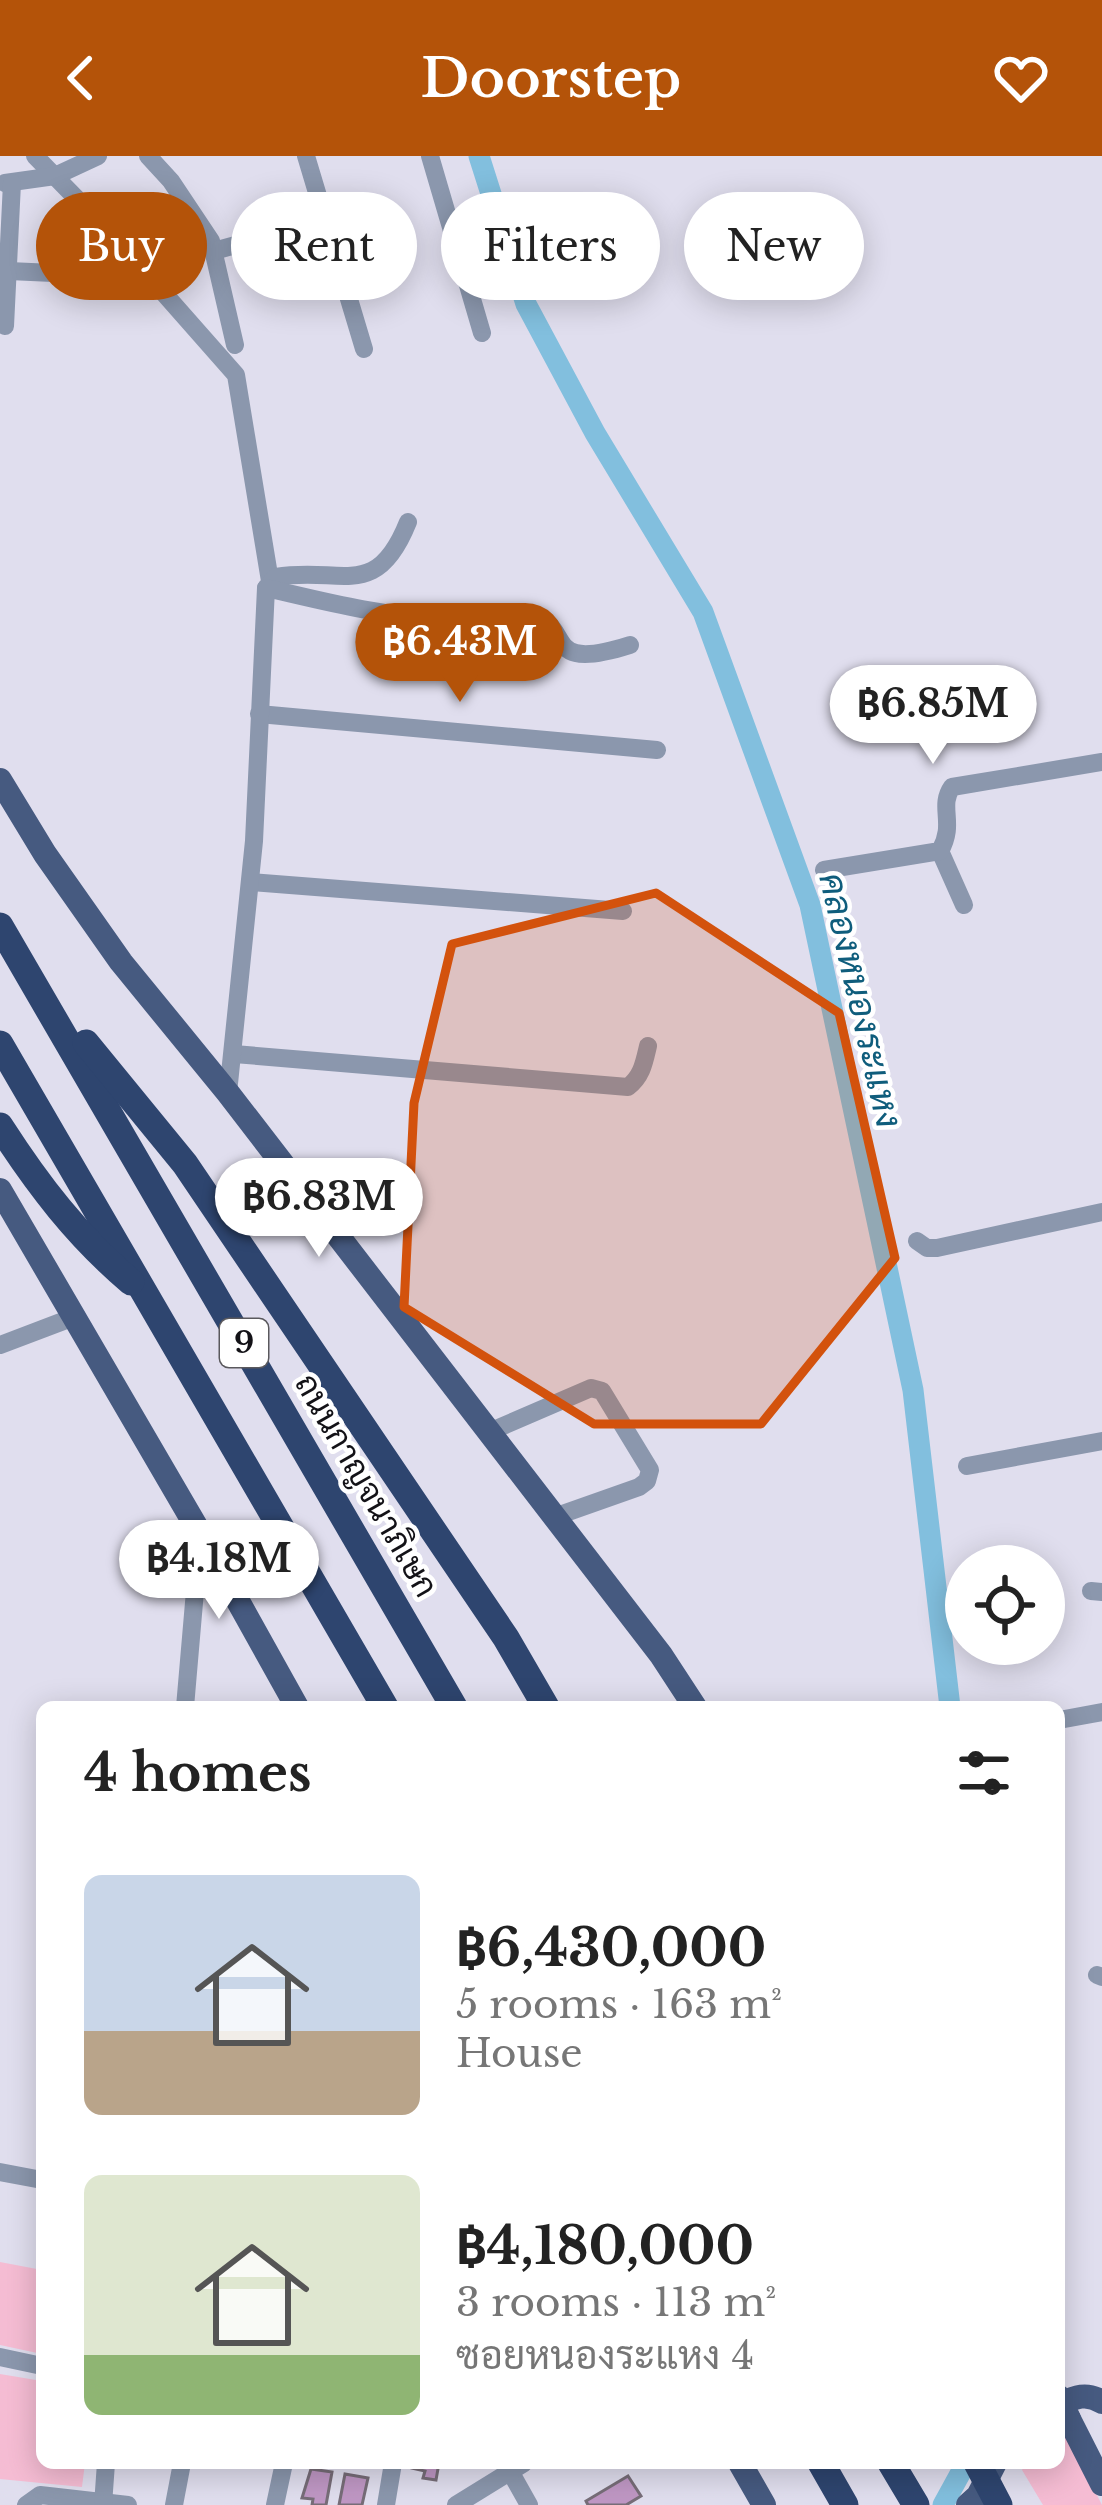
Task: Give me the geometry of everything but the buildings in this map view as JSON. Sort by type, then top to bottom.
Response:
[{"type":"highway","name":"ถนนกาญจนาภิเษก","points":[[0,926],[451,1701]]},
{"type":"highway","points":[[34,979],[185,1164],[506,1638],[543,1701]]},
{"type":"highway","name":"9","points":[[0,1044],[382,1701]]},
{"type":"highway","points":[[0,1126],[53,1205],[90,1247],[148,1297]]},
{"type":"highway","points":[[824,2469],[845,2505]]},
{"type":"highway","points":[[895,2469],[916,2505]]},
{"type":"highway","points":[[980,2469],[999,2505]]},
{"type":"main road","points":[[0,780],[121,962],[228,1093],[661,1654],[690,1701]]},
{"type":"main road","points":[[0,1190],[293,1701]]},
{"type":"main road","points":[[1065,2405],[1076,2397],[1092,2395],[1102,2402]]},
{"type":"main road","points":[[1065,2413],[1102,2484]]},
{"type":"main road","points":[[743,2469],[764,2505]]},
{"type":"main road","points":[[968,2505],[992,2469]]},
{"type":"street","points":[[35,156],[236,375],[268,584],[250,882],[228,1093]]},
{"type":"street","points":[[5,326],[9,271],[6,183],[55,176],[98,156]]},
{"type":"street","points":[[148,156],[171,181],[214,251],[235,345]]},
{"type":"street","points":[[305,156],[316,192]]},
{"type":"street","points":[[430,156],[482,333]]},
{"type":"street","points":[[214,251],[231,246]]},
{"type":"street","points":[[9,271],[36,272]]},
{"type":"street","points":[[349,300],[364,349]]},
{"type":"street","points":[[268,584],[290,574],[367,574],[383,566],[397,550],[408,522]]},
{"type":"street","points":[[268,584],[390,616],[535,615],[546,621],[561,646],[585,656],[630,645]]},
{"type":"street","points":[[259,714],[657,750]]},
{"type":"street","points":[[940,851],[948,836],[946,804],[952,787],[1102,762]]},
{"type":"street","points":[[824,869],[940,851]]},
{"type":"street","points":[[940,851],[964,905]]},
{"type":"street","points":[[250,882],[623,911]]},
{"type":"street","points":[[234,1054],[628,1087],[643,1068],[648,1046]]},
{"type":"street","points":[[916,1241],[927,1248],[937,1247],[1102,1212]]},
{"type":"street","points":[[0,1345],[74,1317]]},
{"type":"street","points":[[489,1432],[591,1388],[602,1391],[650,1470],[647,1480],[639,1487],[554,1516]]},
{"type":"street","points":[[967,1466],[1102,1441]]},
{"type":"street","points":[[186,1701],[200,1533]]},
{"type":"street","points":[[1065,1719],[1102,1712]]},
{"type":"street","points":[[0,2171],[36,2179]]},
{"type":"street","points":[[0,2357],[36,2365]]},
{"type":"street","points":[[103,2502],[106,2469]]},
{"type":"street","points":[[174,2505],[181,2469]]},
{"type":"street","points":[[275,2505],[283,2469]]},
{"type":"street","points":[[386,2505],[392,2469]]},
{"type":"street","points":[[456,2505],[509,2470],[529,2505]]},
{"type":"street","points":[[26,2505],[40,2495],[128,2505]]},
{"type":"highlighted area","points":[[656,893],[839,1013],[895,1258],[761,1424],[594,1424],[404,1307],[414,1103],[452,944]]},
{"type":"shaded area","points":[[0,2262],[36,2269],[36,2353],[0,2345]]},
{"type":"shaded area","points":[[0,2374],[36,2380],[36,2469],[84,2469],[82,2487],[0,2479]]},
{"type":"shaded area","points":[[1065,2431],[1102,2505],[1043,2505],[1022,2470],[1065,2469]]},
{"type":"waterway","name":"คลองหนองระแหง","points":[[479,156],[526,304],[595,433],[703,612],[810,905],[913,1390],[949,1701]]},
{"type":"waterway","name":"คลองหนองระแหง","points":[[943,2505],[963,2469]]}]
